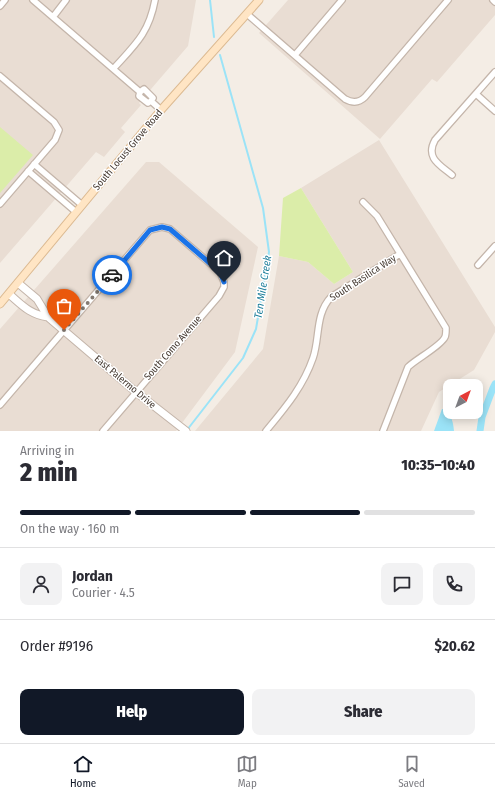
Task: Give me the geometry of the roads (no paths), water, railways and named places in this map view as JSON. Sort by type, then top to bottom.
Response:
[{"type":"main road","name":"South Locust Grove Road","points":[[0,304],[161,110],[259,0]]},
{"type":"street","points":[[0,6],[5,0]]},
{"type":"street","points":[[33,0],[114,68],[140,92],[144,90],[149,94],[153,98],[151,101],[161,110]]},
{"type":"street","points":[[53,17],[66,0]]},
{"type":"street","points":[[114,68],[144,33],[153,11],[155,0]]},
{"type":"street","points":[[295,55],[342,0]]},
{"type":"street","points":[[247,14],[345,99],[357,102],[365,96],[448,0]]},
{"type":"street","points":[[452,175],[431,155],[432,145],[495,72]]},
{"type":"street","points":[[0,76],[51,119],[57,125],[59,130],[55,140],[0,204]]},
{"type":"street","points":[[476,94],[495,111]]},
{"type":"street","points":[[34,164],[82,205]]},
{"type":"street","points":[[28,171],[76,212]]},
{"type":"street","points":[[363,202],[377,216],[442,319],[446,328],[445,337],[439,344],[408,367],[383,431]]},
{"type":"street","name":"South Como Avenue","points":[[64,330],[150,230],[157,227],[170,229],[220,272],[224,282],[223,290],[102,431]]},
{"type":"street","points":[[478,265],[495,246]]},
{"type":"street","name":"South Basilica Way","points":[[266,431],[295,395],[308,371],[314,357],[318,339],[320,317],[327,301],[400,254]]},
{"type":"street","name":"East Palermo Drive","points":[[18,283],[37,299],[48,316],[136,392],[185,430]]},
{"type":"street","name":"East Palermo Drive","points":[[9,294],[29,311],[38,315],[48,316]]},
{"type":"street","points":[[0,405],[64,330]]},
{"type":"water","points":[[443,409],[443,419],[452,419],[454,431],[434,431]]},
{"type":"waterway","name":"Ten Mile Creek","points":[[210,0],[214,37]]},
{"type":"waterway","name":"Ten Mile Creek","points":[[187,430],[243,358],[256,329],[269,252],[263,208],[220,55]]},
{"type":"waterway","points":[[480,431],[482,417],[495,384]]}]
